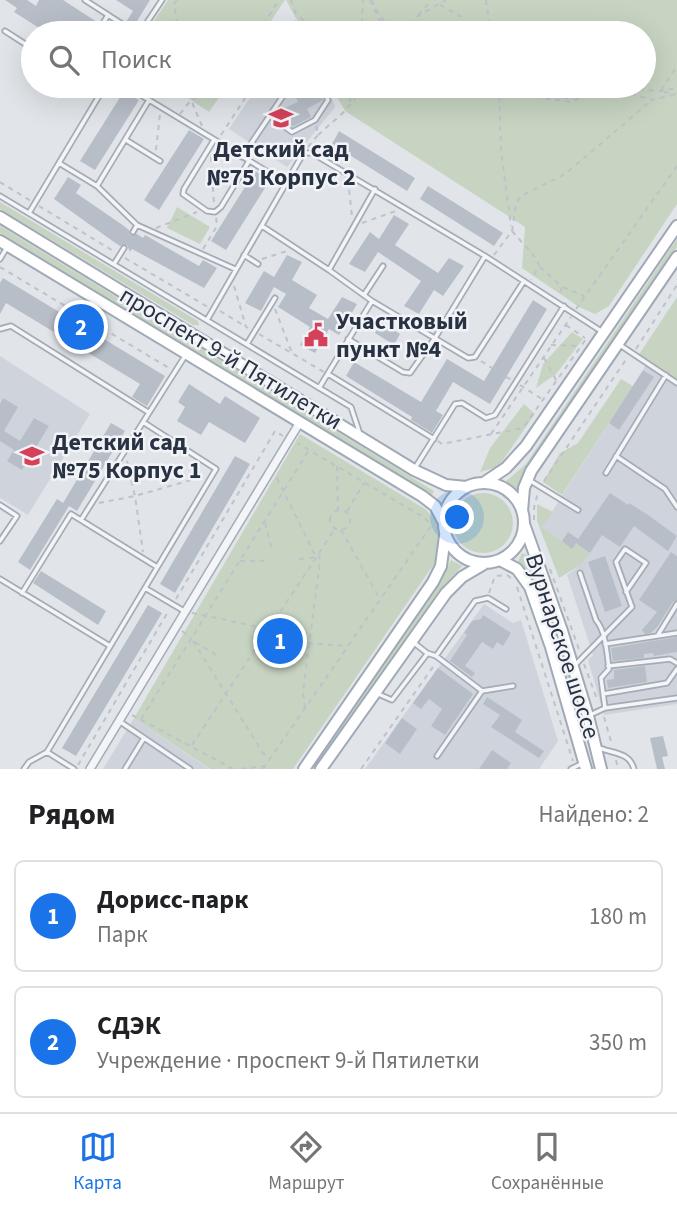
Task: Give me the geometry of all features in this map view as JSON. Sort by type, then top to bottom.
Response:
[{"type":"main road","name":"проспект 9-й Пятилетки","points":[[0,217],[414,470],[446,485],[466,487]]},
{"type":"main road","points":[[485,482],[506,490],[529,523],[519,545],[502,561],[484,564],[465,559],[456,553],[446,536],[443,521],[448,505],[466,487],[485,482],[506,468],[526,446],[677,226]]},
{"type":"main road","name":"проспект 9-й Пятилетки","points":[[4,244],[422,496],[435,506],[443,521]]},
{"type":"main road","points":[[522,511],[527,479],[538,460],[677,257]]},
{"type":"main road","name":"Вурнарское шоссе","points":[[529,523],[589,716],[601,769]]},
{"type":"main road","points":[[304,769],[433,582],[441,566],[446,536]]},
{"type":"main road","name":"Вурнарское шоссе","points":[[502,561],[517,569],[530,587],[574,720],[579,767]]},
{"type":"main road","points":[[321,769],[454,584],[484,564]]},
{"type":"main road","points":[[574,720],[589,716]]},
{"type":"street","points":[[90,769],[300,422]]},
{"type":"lane","points":[[85,0],[118,21]]},
{"type":"lane","points":[[147,21],[162,0]]},
{"type":"lane","points":[[104,21],[108,15]]},
{"type":"lane","points":[[5,31],[21,41]]},
{"type":"lane","points":[[28,214],[98,98]]},
{"type":"lane","points":[[146,98],[286,183]]},
{"type":"lane","points":[[242,157],[282,98]]},
{"type":"lane","points":[[270,116],[292,132],[315,120],[327,98]]},
{"type":"lane","points":[[97,186],[149,100]]},
{"type":"lane","points":[[125,139],[158,159]]},
{"type":"lane","points":[[215,141],[184,189],[186,198],[204,209],[215,212],[220,207],[249,161]]},
{"type":"lane","points":[[207,320],[305,153],[321,156],[605,333]]},
{"type":"lane","points":[[59,163],[97,186],[137,225],[236,270]]},
{"type":"lane","points":[[329,270],[375,189]]},
{"type":"lane","points":[[0,196],[351,407],[360,436]]},
{"type":"lane","points":[[133,232],[137,225]]},
{"type":"lane","points":[[261,225],[372,302],[468,358],[475,357],[526,283]]},
{"type":"lane","points":[[0,259],[4,244]]},
{"type":"lane","points":[[113,264],[124,247]]},
{"type":"lane","points":[[244,255],[256,262]]},
{"type":"lane","points":[[348,339],[403,372],[410,373],[435,338],[485,256]]},
{"type":"lane","points":[[365,295],[383,266]]},
{"type":"lane","points":[[247,344],[274,300]]},
{"type":"lane","points":[[319,388],[372,302]]},
{"type":"lane","points":[[414,470],[456,404],[462,403],[486,418],[491,418],[564,306]]},
{"type":"lane","points":[[0,329],[11,326],[149,413]]},
{"type":"lane","points":[[618,344],[677,383]]},
{"type":"lane","points":[[81,520],[187,354]]},
{"type":"lane","points":[[328,374],[434,439]]},
{"type":"lane","points":[[606,473],[666,375]]},
{"type":"lane","points":[[24,769],[29,762],[47,752],[216,470],[143,422]]},
{"type":"lane","points":[[616,456],[665,489],[677,507]]},
{"type":"lane","points":[[527,479],[578,510]]},
{"type":"lane","points":[[0,505],[17,516],[0,541]]},
{"type":"lane","points":[[22,593],[71,514],[157,568]]},
{"type":"lane","points":[[573,667],[632,607],[626,592],[616,562],[625,549],[646,563],[626,592]]},
{"type":"lane","points":[[580,573],[596,620],[601,626],[605,644],[609,669],[601,678],[603,709]]},
{"type":"lane","points":[[0,579],[110,646]]},
{"type":"lane","points":[[145,588],[186,612]]},
{"type":"lane","points":[[436,656],[475,601],[488,598],[506,609]]},
{"type":"lane","points":[[658,635],[677,604]]},
{"type":"lane","points":[[605,644],[677,633]]},
{"type":"lane","points":[[411,641],[436,656],[482,691],[513,686]]},
{"type":"lane","points":[[374,692],[393,701],[427,653]]},
{"type":"lane","points":[[608,666],[670,659],[677,663]]},
{"type":"lane","points":[[603,694],[667,682],[677,669]]},
{"type":"lane","points":[[438,756],[482,691]]},
{"type":"lane","points":[[589,716],[603,709],[677,698]]},
{"type":"lane","points":[[119,721],[190,769]]},
{"type":"lane","points":[[125,769],[144,738]]},
{"type":"lane","points":[[597,746],[625,755],[634,769]]},
{"type":"lane","points":[[47,752],[74,769]]},
{"type":"path","points":[[177,0],[174,4],[178,21]]},
{"type":"path","points":[[266,21],[279,0]]},
{"type":"path","points":[[291,0],[304,21]]},
{"type":"path","points":[[362,21],[363,0]]},
{"type":"path","points":[[371,0],[380,21]]},
{"type":"path","points":[[371,0],[384,21]]},
{"type":"path","points":[[413,21],[432,0]]},
{"type":"path","points":[[415,18],[446,0]]},
{"type":"path","points":[[486,0],[489,21]]},
{"type":"path","points":[[439,4],[461,17]]},
{"type":"path","points":[[484,16],[488,13]]},
{"type":"path","points":[[295,21],[299,16]]},
{"type":"path","points":[[660,91],[677,66]]},
{"type":"path","points":[[660,91],[677,88]]},
{"type":"path","points":[[491,260],[512,231],[516,204],[521,196],[567,170],[652,100],[677,94],[656,91]]},
{"type":"path","points":[[177,117],[195,98]]},
{"type":"path","points":[[215,141],[245,98]]},
{"type":"path","points":[[349,105],[350,98]]},
{"type":"path","points":[[305,153],[318,135],[355,98]]},
{"type":"path","points":[[500,98],[501,150],[512,231],[537,258],[539,266],[562,287],[585,296]]},
{"type":"path","points":[[546,98],[572,102],[580,98]]},
{"type":"path","points":[[645,98],[652,100]]},
{"type":"path","points":[[191,100],[206,135]]},
{"type":"path","points":[[158,159],[161,107]]},
{"type":"path","points":[[315,120],[318,135]]},
{"type":"path","points":[[200,254],[218,226],[211,146]]},
{"type":"path","points":[[491,435],[677,166]]},
{"type":"path","points":[[346,172],[353,226],[406,208]]},
{"type":"path","points":[[0,182],[119,255],[328,374]]},
{"type":"path","points":[[149,230],[204,209]]},
{"type":"path","points":[[256,262],[296,248]]},
{"type":"path","points":[[526,283],[539,266]]},
{"type":"path","points":[[0,267],[176,372]]},
{"type":"path","points":[[232,278],[246,327]]},
{"type":"path","points":[[529,523],[540,488],[677,285]]},
{"type":"path","points":[[556,302],[562,287]]},
{"type":"path","points":[[274,300],[292,354]]},
{"type":"path","points":[[434,439],[442,443],[523,428],[586,339],[566,325]]},
{"type":"path","points":[[551,345],[581,346]]},
{"type":"path","points":[[475,357],[492,368]]},
{"type":"path","points":[[543,357],[556,380]]},
{"type":"path","points":[[616,359],[622,363]]},
{"type":"path","points":[[516,383],[542,399]]},
{"type":"path","points":[[141,719],[309,449],[425,518],[431,526],[263,769]]},
{"type":"path","points":[[125,451],[135,496],[144,560]]},
{"type":"path","points":[[337,466],[338,510]]},
{"type":"path","points":[[91,505],[135,496],[214,473]]},
{"type":"path","points":[[277,478],[316,558]]},
{"type":"path","points":[[346,512],[364,482]]},
{"type":"path","points":[[335,529],[330,520],[332,514],[338,510],[346,512]]},
{"type":"path","points":[[335,529],[347,527],[350,521],[346,512]]},
{"type":"path","points":[[264,522],[272,549]]},
{"type":"path","points":[[192,745],[335,529]]},
{"type":"path","points":[[341,530],[380,600]]},
{"type":"path","points":[[304,708],[303,689],[320,561],[318,553]]},
{"type":"path","points":[[294,560],[316,558]]},
{"type":"path","points":[[547,560],[594,694],[603,709],[618,769]]},
{"type":"path","points":[[240,561],[264,561]]},
{"type":"path","points":[[488,598],[495,576],[507,575],[516,583],[579,767]]},
{"type":"path","points":[[186,612],[269,629],[309,643],[348,646]]},
{"type":"path","points":[[177,626],[192,640],[218,656]]},
{"type":"path","points":[[192,640],[263,753],[271,757]]},
{"type":"path","points":[[361,769],[435,663],[436,656]]},
{"type":"path","points":[[295,688],[303,689]]},
{"type":"path","points":[[125,712],[233,769]]},
{"type":"path","points":[[241,769],[265,765]]},
{"type":"shaded area","name":"Детский сад №75 Корпус 2","points":[[250,98],[332,98],[335,107],[287,167],[229,129]]},
{"type":"shaded area","name":"Детский сад №75 Корпус 1","points":[[0,356],[90,414],[28,515],[0,498]]},
{"type":"shaded area","points":[[647,362],[677,383],[677,704],[604,715],[588,660],[593,655],[567,575],[579,566],[572,549],[542,527],[609,423],[619,429],[653,377],[643,370]]},
{"type":"shaded area","points":[[484,604],[513,623],[521,620],[558,741],[539,769],[365,769]]},
{"type":"shaded area","points":[[134,718],[209,769],[103,769]]},
{"type":"green space","points":[[168,0],[285,0],[271,21],[154,21]]},
{"type":"green space","points":[[286,0],[677,0],[677,204],[609,306],[595,314],[579,307],[522,268],[525,227],[345,111],[338,98],[656,98],[656,21],[297,21]]},
{"type":"green space","points":[[188,98],[219,98],[209,112]]},
{"type":"green space","points":[[0,202],[198,321],[199,325],[193,325],[0,209]]},
{"type":"green space","points":[[177,207],[210,227],[200,244],[167,228]]},
{"type":"green space","points":[[0,226],[434,491],[432,495],[0,233]]},
{"type":"green space","points":[[677,239],[677,247],[530,466],[521,492],[505,482],[526,464]]},
{"type":"green space","points":[[677,297],[677,383],[638,356]]},
{"type":"green space","points":[[572,332],[583,339],[556,374],[536,388],[543,364]]},
{"type":"green space","points":[[621,379],[633,386],[562,495],[543,482],[560,453],[578,443]]},
{"type":"green space","points":[[524,404],[535,414],[498,467],[480,472],[490,448]]},
{"type":"green space","points":[[300,434],[425,509],[441,529],[442,547],[434,564],[293,769],[210,769],[134,718]]},
{"type":"green space","points":[[483,493],[504,502],[513,523],[504,544],[483,553],[462,544],[453,523],[462,502]]},
{"type":"green space","points":[[537,504],[553,512],[542,527],[572,548],[576,543],[590,553],[579,566],[559,578],[537,521]]},
{"type":"green space","points":[[522,553],[527,555],[546,601],[578,698],[576,700],[545,605],[528,572],[518,561]]},
{"type":"green space","points":[[451,560],[462,566],[443,586],[316,769],[312,769],[440,584]]},
{"type":"building","points":[[5,0],[27,0],[36,6],[39,0],[63,0],[95,21],[28,21],[14,12],[17,8]]},
{"type":"building","points":[[116,0],[150,0],[137,21],[127,21],[133,11]]},
{"type":"building","points":[[120,98],[139,100],[95,170],[80,161]]},
{"type":"building","points":[[296,98],[323,100],[307,109],[311,117],[292,127],[282,109],[298,102]]},
{"type":"building","points":[[189,130],[204,139],[159,210],[144,200]]},
{"type":"building","points":[[339,131],[415,178],[407,191],[332,144]]},
{"type":"building","points":[[255,171],[270,180],[226,250],[211,241]]},
{"type":"building","points":[[68,177],[81,185],[76,193],[124,226],[130,235],[137,234],[143,238],[145,235],[199,266],[203,260],[217,268],[204,288],[132,249],[130,252],[127,245],[120,246],[54,199]]},
{"type":"building","points":[[428,186],[503,233],[494,246],[420,199]]},
{"type":"building","points":[[394,215],[409,224],[395,245],[438,273],[449,258],[464,266],[443,296],[434,290],[419,314],[404,306],[421,281],[378,252],[365,272],[349,264],[370,232],[379,239]]},
{"type":"building","points":[[287,255],[302,262],[292,280],[317,295],[309,308],[328,319],[342,297],[357,304],[339,335],[329,329],[315,353],[300,345],[310,327],[278,307],[286,294],[274,287],[261,311],[245,303],[264,271],[274,277]]},
{"type":"building","points":[[3,278],[165,376],[147,406],[132,397],[140,384],[6,303],[0,314],[0,283]]},
{"type":"building","points":[[533,300],[547,309],[490,404],[453,382],[436,411],[443,415],[432,433],[411,420],[412,417],[346,376],[354,362],[421,402],[447,359],[484,381]]},
{"type":"building","points":[[381,322],[400,334],[394,345],[375,333]]},
{"type":"building","points":[[643,370],[654,377],[619,430],[609,423]]},
{"type":"building","points":[[189,384],[220,404],[225,396],[260,418],[245,443],[209,422],[201,435],[177,421],[185,407],[178,402]]},
{"type":"building","points":[[3,398],[18,407],[4,431],[20,441],[34,418],[49,426],[22,470],[7,461],[14,450],[0,441],[0,404]]},
{"type":"building","points":[[111,423],[125,431],[77,511],[69,506],[30,570],[18,562],[57,499],[63,503]]},
{"type":"building","points":[[235,456],[250,464],[175,593],[160,584]]},
{"type":"building","points":[[610,493],[677,536],[668,551],[634,526],[620,547],[602,535],[590,553],[576,543],[572,549],[562,541],[568,532],[578,539]]},
{"type":"building","points":[[671,552],[677,556],[677,600],[657,627],[651,633],[645,634],[642,630],[657,612],[639,600]]},
{"type":"building","points":[[605,556],[622,606],[605,612],[588,562]]},
{"type":"building","points":[[41,571],[106,611],[98,625],[33,583]]},
{"type":"building","points":[[148,605],[162,613],[76,756],[62,748]]},
{"type":"building","points":[[483,615],[511,633],[503,646],[497,642],[493,649],[482,642],[465,666],[475,673],[472,677],[450,661],[467,635],[464,633],[472,621],[481,619]]},
{"type":"building","points":[[677,637],[677,652],[654,656],[653,653],[644,654],[644,658],[613,661],[611,648]]},
{"type":"building","points":[[645,666],[647,682],[608,688],[607,680],[614,679],[614,670]]},
{"type":"building","points":[[438,668],[473,694],[445,735],[431,726],[442,709],[429,699],[421,709],[413,703]]},
{"type":"building","points":[[487,697],[522,720],[515,732],[544,751],[539,758],[491,727],[500,715],[483,704]]},
{"type":"building","points":[[402,718],[417,729],[400,754],[385,743]]},
{"type":"building","points":[[663,736],[668,756],[662,757],[665,769],[657,769],[650,738]]},
{"type":"building","points":[[492,750],[511,763],[507,769],[479,769]]},
{"type":"place","name":"Детский сад №75 Корпус 2","points":[[281,118]]},
{"type":"place","name":"СДЭК","points":[[81,327]]},
{"type":"place","name":"Участковый пункт №4","points":[[316,335]]},
{"type":"place","name":"Детский сад №75 Корпус 1","points":[[32,456]]},
{"type":"place","name":"Дорисс-парк","points":[[280,641]]}]
